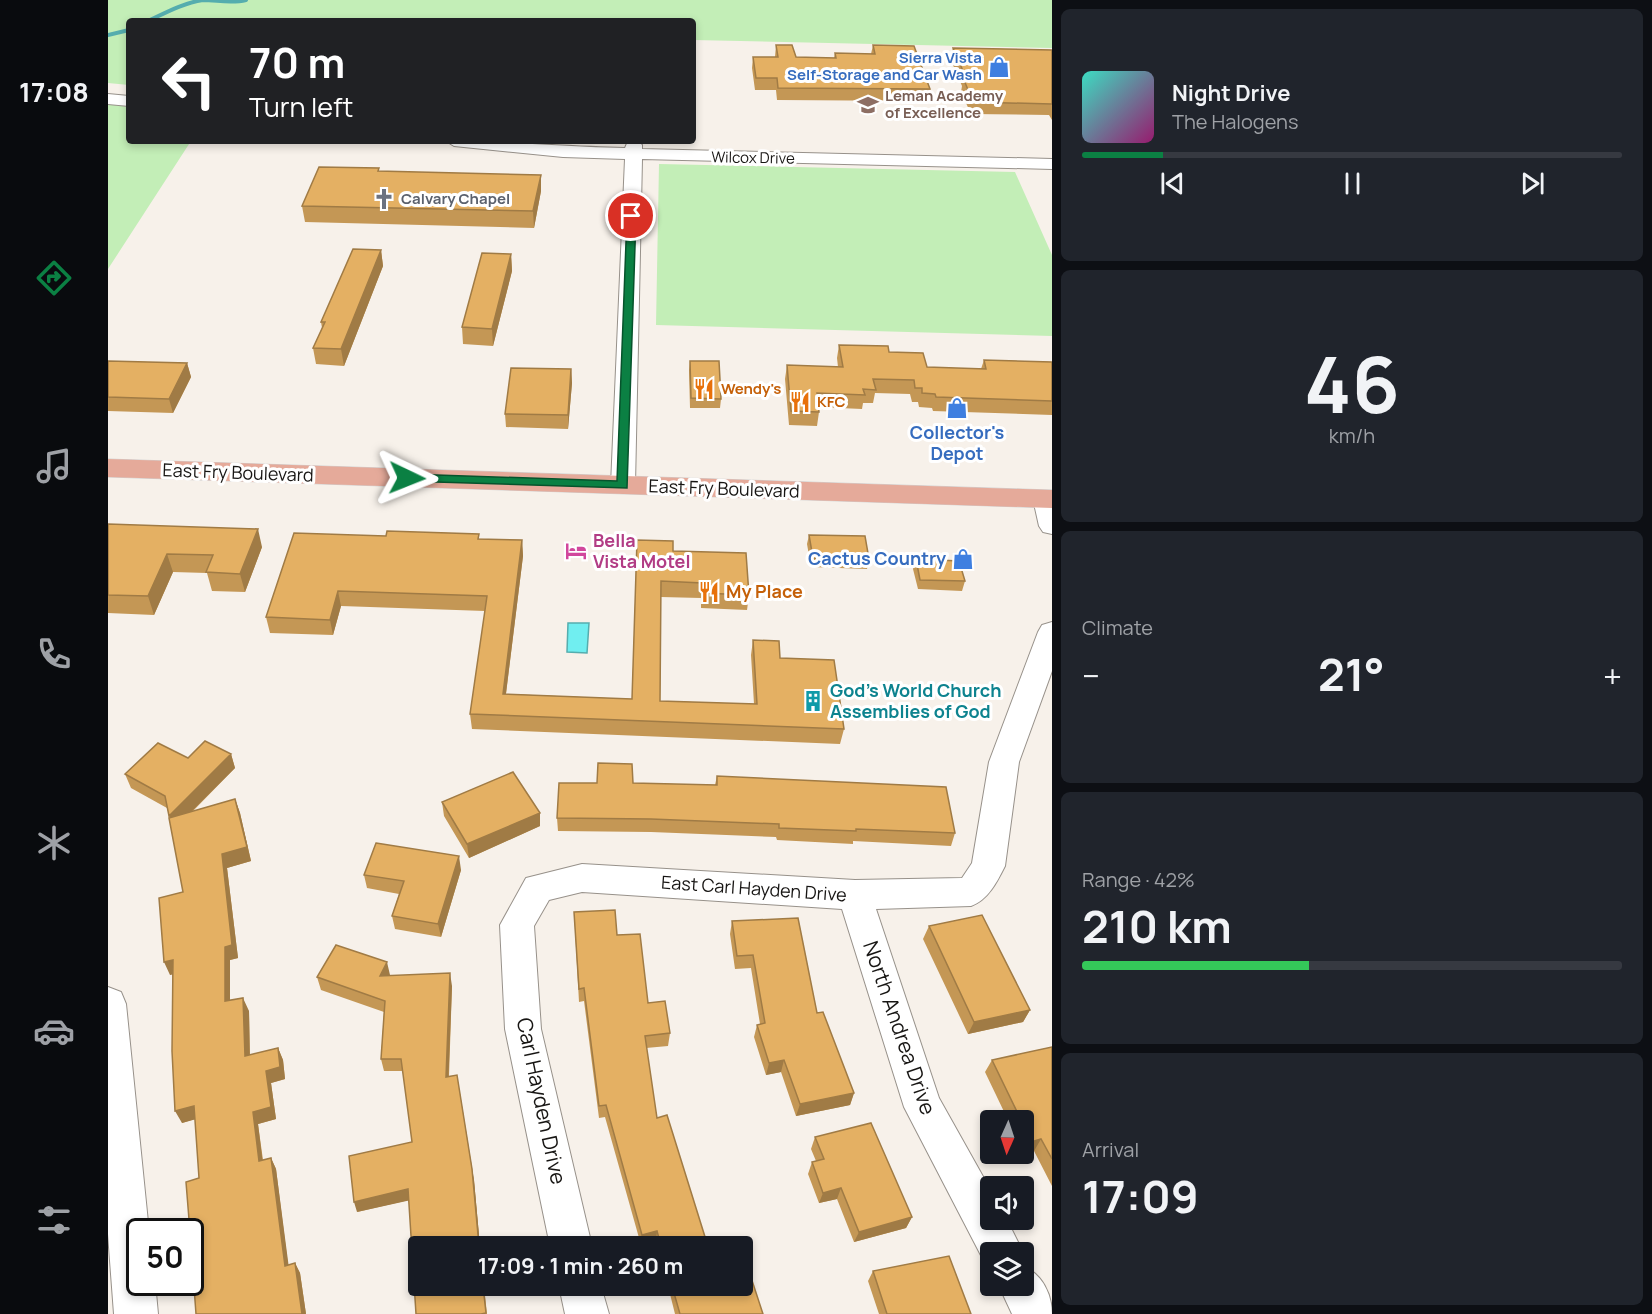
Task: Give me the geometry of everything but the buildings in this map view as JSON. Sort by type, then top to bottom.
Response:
[{"type":"main road","name":"East Fry Boulevard","points":[[108,468],[623,485],[1050,508]]},
{"type":"street","points":[[108,90],[126,92]]},
{"type":"street","points":[[108,99],[126,101]]},
{"type":"street","name":"Wilcox Drive","points":[[484,144],[563,152],[634,150],[1052,153]]},
{"type":"street","name":"Wilcox Drive","points":[[585,144],[634,150],[1052,164]]},
{"type":"street","points":[[623,485],[634,150]]},
{"type":"street","name":"East Carl Hayden Drive","points":[[538,888],[582,878],[855,895],[970,892],[988,866],[1004,762],[1052,632]]},
{"type":"street","name":"Carl Hayden Drive","points":[[538,888],[518,926],[522,1029],[570,1236]]},
{"type":"street","name":"North Andrea Drive","points":[[855,895],[923,1107],[997,1242]]},
{"type":"street","points":[[108,1004],[136,1314]]},
{"type":"street","points":[[582,1296],[587,1314]]},
{"type":"street","points":[[1026,1296],[1036,1314]]},
{"type":"green space","points":[[108,0],[1052,0],[1052,48],[696,40],[696,18],[126,18],[126,85],[108,83]]},
{"type":"green space","points":[[108,104],[126,107],[126,144],[189,144],[108,269]]},
{"type":"green space","points":[[659,164],[1015,172],[1052,255],[1052,336],[656,325]]},
{"type":"water","points":[[568,623],[589,623],[587,653],[567,652]]},
{"type":"waterway","points":[[154,18],[196,1],[246,0]]},
{"type":"waterway","points":[[108,35],[126,31]]},
{"type":"place","name":"Sierra Vista Self-Storage and Car Wash","points":[[999,67]]},
{"type":"place","name":"Leman Academy of Excellence","points":[[868,105]]},
{"type":"place","name":"Calvary Chapel","points":[[384,199]]},
{"type":"place","name":"Wendy's","points":[[704,389]]},
{"type":"place","name":"KFC","points":[[800,402]]},
{"type":"place","name":"Collector's Depot","points":[[957,408]]},
{"type":"place","name":"Bella Vista Motel","points":[[576,551]]},
{"type":"place","name":"Cactus Country","points":[[963,559]]},
{"type":"place","name":"My Place","points":[[709,592]]},
{"type":"place","name":"God's World Church Assemblies of God","points":[[813,701]]},
{"type":"route","points":[[407,478],[623,485],[631,216]]}]
